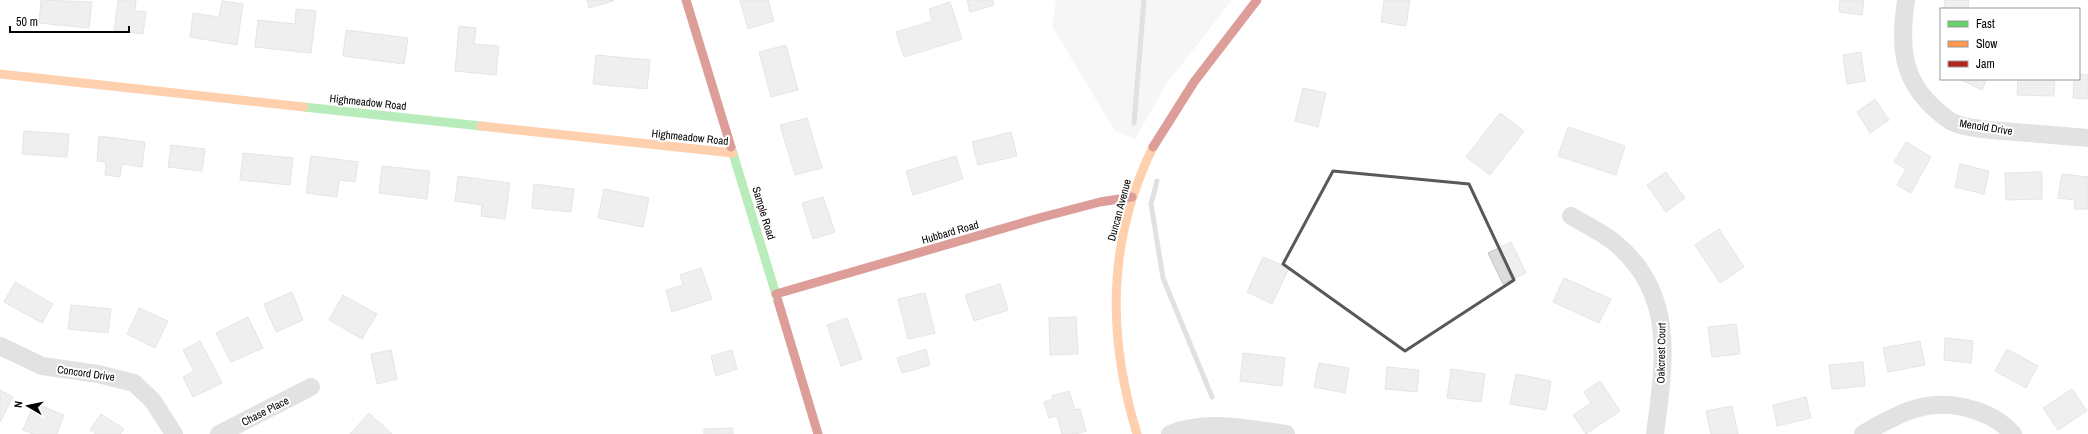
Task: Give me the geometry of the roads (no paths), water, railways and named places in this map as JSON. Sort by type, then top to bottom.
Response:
[{"type":"street","name":"Sample Road","points":[[686,0],[776,294],[798,374],[818,434]]},
{"type":"street","name":"Duncan Avenue","points":[[1137,434],[1126,400],[1118,357],[1116,328],[1118,266],[1123,230],[1132,197],[1143,170],[1167,124],[1221,46],[1256,0]]},
{"type":"street","name":"Menold Drive","points":[[1906,0],[1902,36],[1906,65],[1911,80],[1918,90],[1941,114],[1952,122],[1982,129],[2088,138]]},
{"type":"street","name":"Highmeadow Road","points":[[0,74],[733,154]]},
{"type":"street","name":"Hubbard Road","points":[[776,294],[1039,218],[1100,202],[1132,197]]},
{"type":"street","name":"Oakcrest Court","points":[[1571,216],[1615,242],[1643,274],[1654,296],[1661,318],[1663,342],[1655,434]]},
{"type":"street","name":"Concord Drive","points":[[0,346],[42,366],[98,374],[134,383],[153,401],[174,434]]},
{"type":"street","name":"Chase Place","points":[[219,434],[311,387]]},
{"type":"street","points":[[1863,434],[1907,411],[1943,403],[1959,405],[1979,411],[1995,419],[2013,434]]},
{"type":"street","points":[[1170,434],[1179,430],[1209,425],[1286,434]]},
{"type":"waterway","points":[[1134,123],[1144,0]]},
{"type":"waterway","points":[[1157,181],[1151,204],[1163,278],[1212,397]]}]
